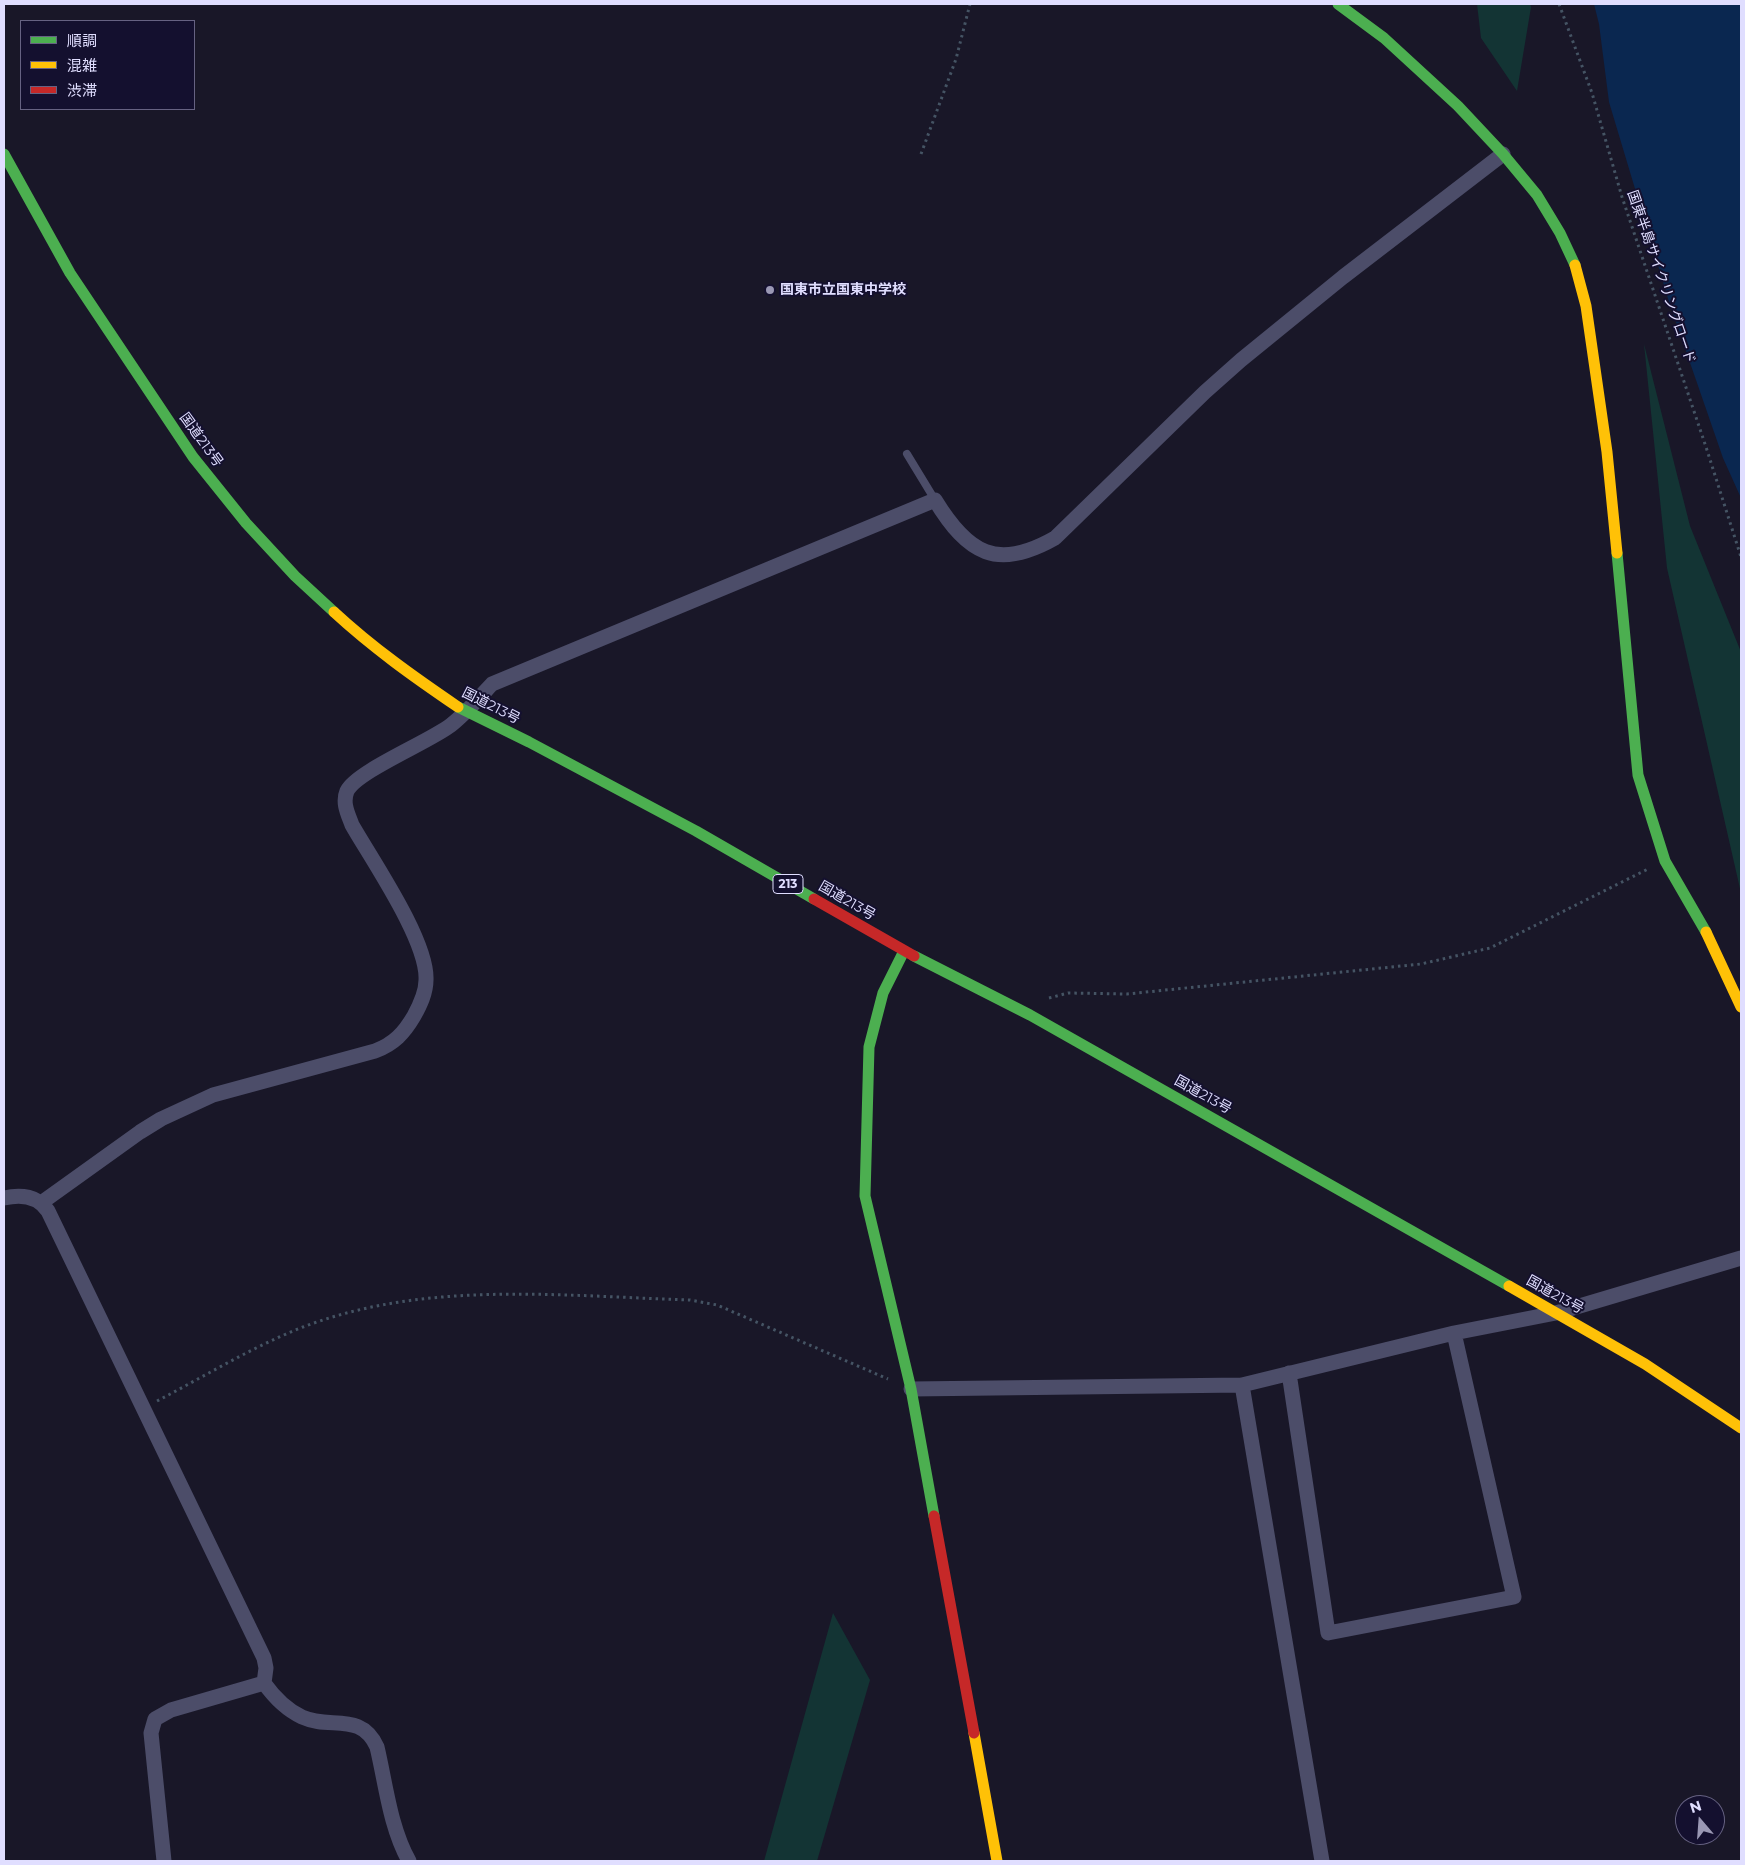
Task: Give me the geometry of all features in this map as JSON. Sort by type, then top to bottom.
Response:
[{"type":"main road","points":[[1338,4],[1391,44],[1458,106],[1503,154],[1537,195],[1560,233],[1575,266],[1586,306],[1607,452],[1638,775],[1665,861],[1704,929],[1741,1007]]},
{"type":"main road","name":"国道213号","points":[[4,154],[70,273],[193,456],[246,523],[295,576],[363,639],[465,712],[529,742],[696,831],[904,951],[1030,1015],[1645,1364],[1741,1428]]},
{"type":"main road","points":[[904,951],[883,993],[869,1047],[865,1196],[911,1389],[998,1861]]},
{"type":"street","points":[[41,1203],[140,1132],[192,1104],[213,1095],[376,1051],[388,1047],[398,1039],[420,1005],[425,990],[425,967],[409,922],[352,825],[345,800],[348,791],[360,778],[450,726],[492,684],[935,500],[948,522],[957,532],[974,546],[995,555],[1013,555],[1055,538],[1205,392],[1241,360],[1343,277],[1503,154]]},
{"type":"street","points":[[4,1198],[27,1196],[41,1203],[48,1211],[264,1658],[266,1668],[264,1683],[279,1701],[302,1717],[311,1720],[347,1723],[367,1730],[373,1737],[378,1747],[393,1819],[409,1861]]},
{"type":"street","points":[[911,1389],[1242,1385],[1454,1333],[1556,1313],[1741,1258]]},
{"type":"street","points":[[1289,1373],[1328,1633],[1514,1596],[1454,1333]]},
{"type":"street","points":[[1242,1385],[1322,1861]]},
{"type":"street","points":[[164,1861],[151,1733],[156,1719],[171,1710],[264,1683]]},
{"type":"lane","points":[[907,454],[935,500]]},
{"type":"path","points":[[921,154],[956,59],[970,4]]},
{"type":"path","name":"国東半島サイクリングロード","points":[[1559,4],[1592,92],[1622,198],[1741,557]]},
{"type":"path","points":[[1030,1015],[1045,999],[1068,994],[1127,994],[1421,964],[1490,948],[1665,861]]},
{"type":"path","points":[[143,1408],[279,1337],[346,1313],[402,1302],[515,1293],[690,1300],[717,1305],[911,1389]]},
{"type":"green space","points":[[1477,4],[1530,4],[1517,91],[1481,38]]},
{"type":"green space","points":[[1644,344],[1690,526],[1741,652],[1741,893],[1667,568]]},
{"type":"green space","points":[[833,1613],[870,1680],[817,1861],[764,1861]]},
{"type":"water","points":[[1594,4],[1741,4],[1741,498],[1723,458],[1669,302],[1609,102],[1599,24]]},
{"type":"traffic: fast","points":[[1338,4],[1384,38],[1458,106],[1503,154],[1537,195],[1560,233],[1575,265]]},
{"type":"traffic: fast","points":[[4,154],[70,273],[193,457],[246,523],[295,576],[334,612]]},
{"type":"traffic: fast","points":[[1617,553],[1638,775],[1665,861],[1706,932]]},
{"type":"traffic: fast","points":[[458,707],[529,742],[696,831],[814,899]]},
{"type":"traffic: fast","points":[[904,951],[883,993],[869,1047],[865,1196],[911,1389],[934,1516]]},
{"type":"traffic: fast","points":[[914,956],[1030,1015],[1509,1286]]},
{"type":"traffic: slow","points":[[1575,265],[1586,306],[1607,452],[1617,553]]},
{"type":"traffic: slow","points":[[334,612],[394,662],[458,707]]},
{"type":"traffic: slow","points":[[1706,932],[1741,1007]]},
{"type":"traffic: slow","points":[[1509,1286],[1645,1364],[1741,1428]]},
{"type":"traffic: slow","points":[[974,1733],[997,1861]]},
{"type":"traffic: jam","points":[[814,899],[914,956]]},
{"type":"traffic: jam","points":[[934,1516],[974,1733]]},
{"type":"place","name":"国東市立国東中学校","points":[[770,290]]}]
